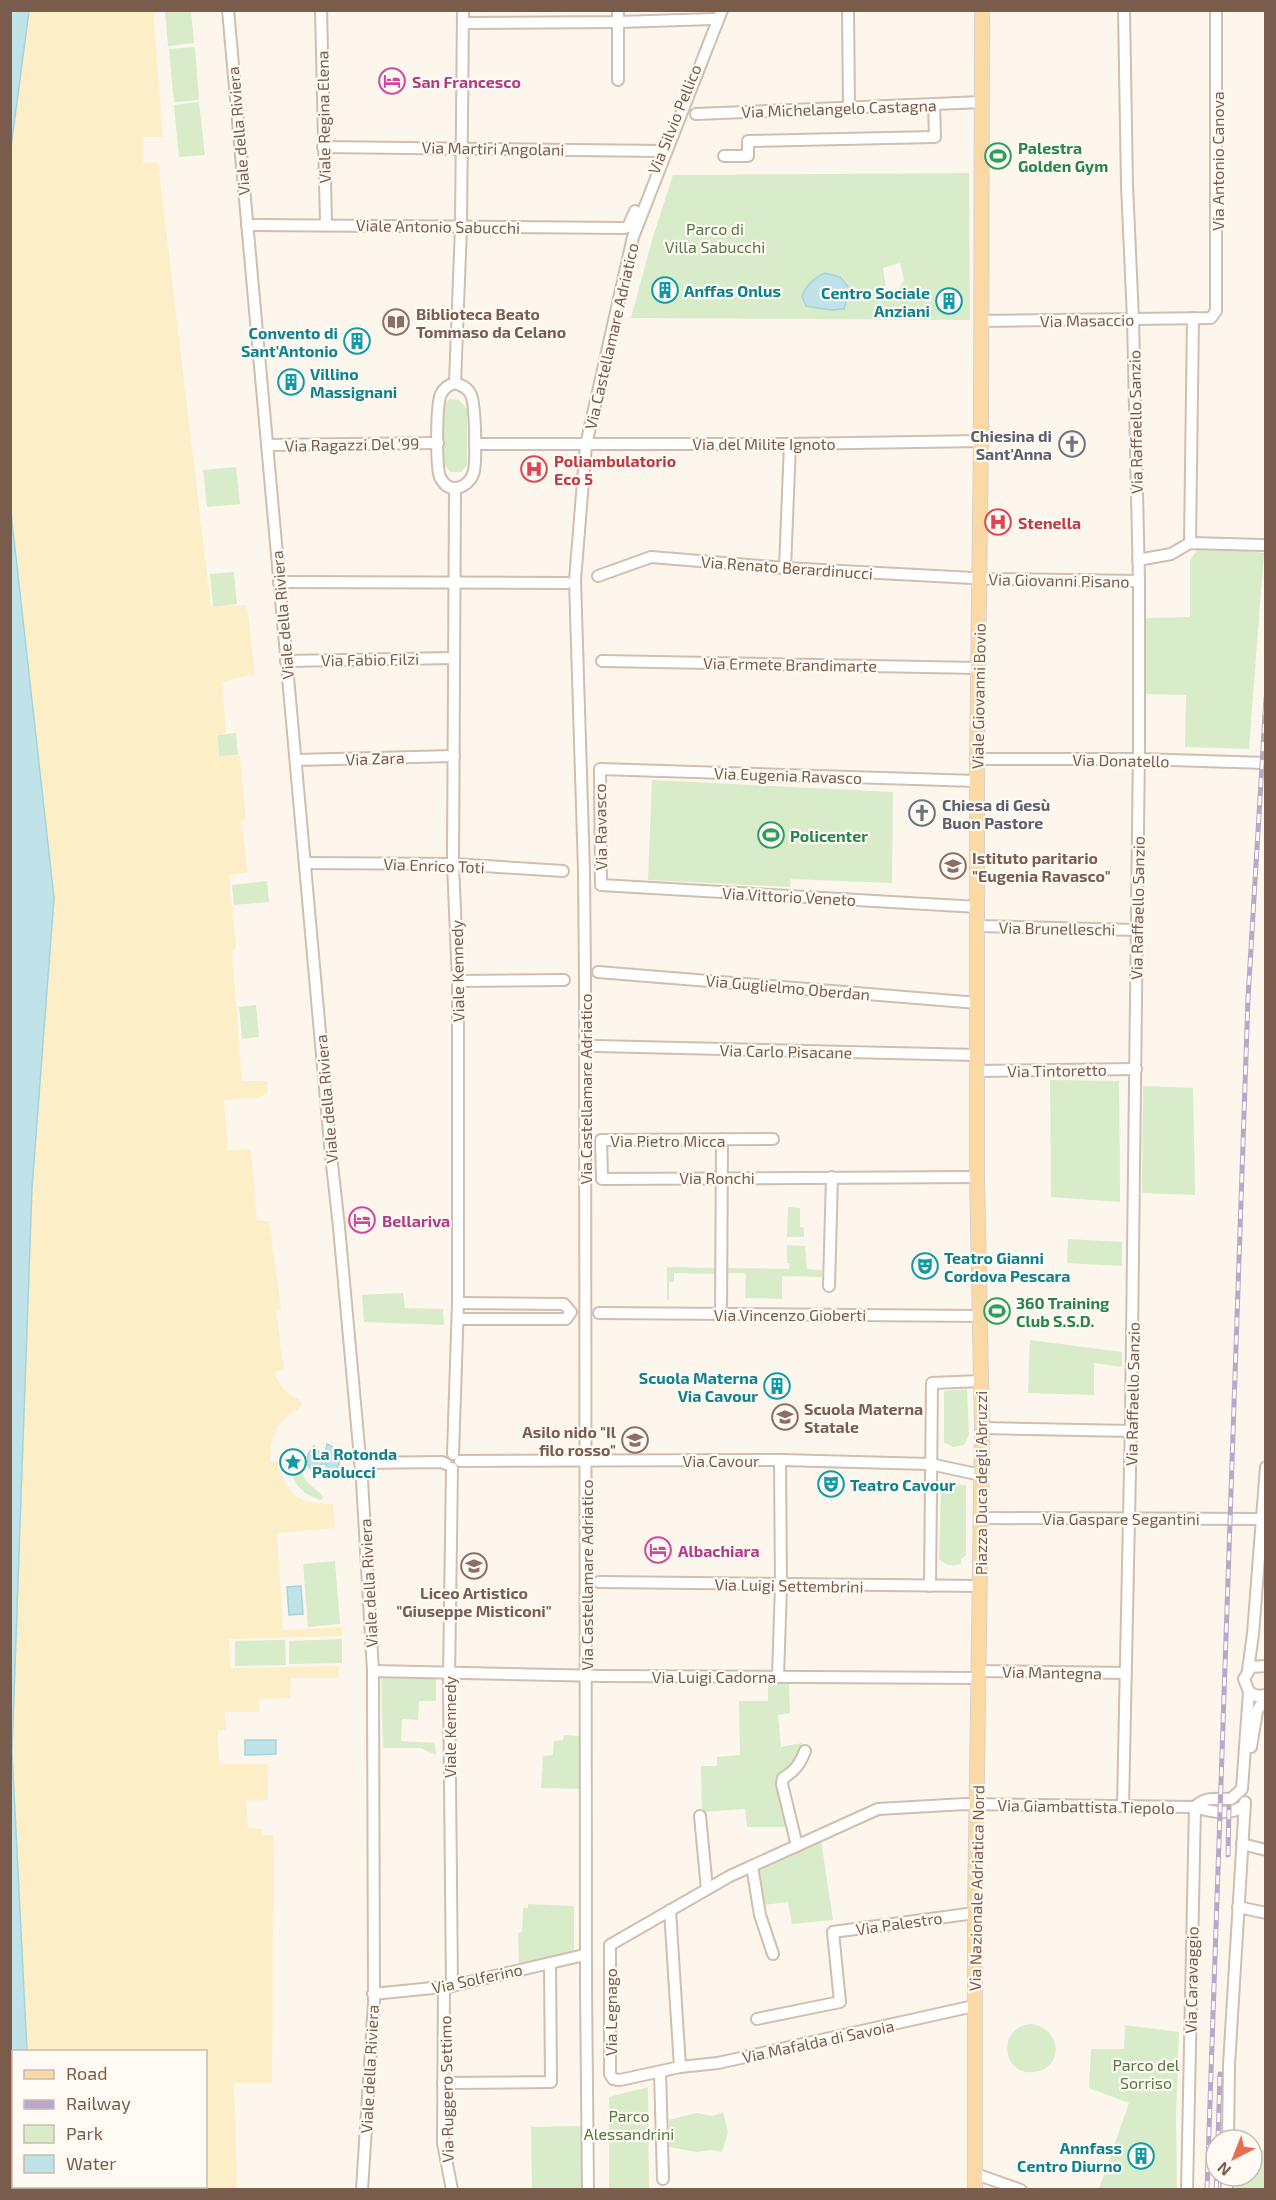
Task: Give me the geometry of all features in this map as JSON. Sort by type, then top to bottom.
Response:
[{"type":"main road","name":"Viale Giovanni Bovio","points":[[981,1381],[977,1177],[977,759],[981,441],[982,10]]},
{"type":"main road","name":"Piazza Duca degli Abruzzi","points":[[980,1586],[981,1381]]},
{"type":"main road","name":"Via Nazionale Adriatica Nord","points":[[975,2190],[974,2006],[980,1586]]},
{"type":"street","name":"Viale della Riviera","points":[[228,10],[360,1463],[373,1671],[373,1994],[362,2190]]},
{"type":"street","name":"Viale Regina Elena","points":[[321,10],[326,224]]},
{"type":"street","points":[[455,383],[461,227],[463,10]]},
{"type":"street","name":"Via Castellamare Adriatico","points":[[588,2190],[584,894],[575,580],[586,445],[633,237],[722,10]]},
{"type":"street","points":[[848,10],[849,107]]},
{"type":"street","name":"Via Raffaello Sanzio","points":[[1123,1806],[1131,1431],[1139,759],[1139,581],[1124,10]]},
{"type":"street","name":"Via Antonio Canova","points":[[1216,10],[1216,311]]},
{"type":"street","points":[[464,23],[619,16],[715,15]]},
{"type":"street","name":"Via Silvio Pellico","points":[[628,227],[662,151],[715,15]]},
{"type":"street","points":[[618,80],[619,16]]},
{"type":"street","name":"Via Michelangelo Castagna","points":[[696,114],[982,102]]},
{"type":"street","points":[[724,156],[748,156],[748,141],[935,137],[934,104]]},
{"type":"street","name":"Via Martiri Angolani","points":[[323,147],[662,151]]},
{"type":"street","name":"Viale Antonio Sabucchi","points":[[247,225],[628,227]]},
{"type":"street","name":"Via Masaccio","points":[[981,321],[1211,318],[1216,311]]},
{"type":"street","points":[[1190,543],[1192,318]]},
{"type":"street","points":[[455,383],[468,390],[474,400],[475,444],[474,471],[470,479],[455,488],[445,484],[438,471],[438,443],[439,400],[444,389],[455,383]]},
{"type":"street","name":"Via del Milite Ignoto","points":[[475,444],[790,444],[981,441]]},
{"type":"street","name":"Via Ragazzi Del '99","points":[[267,445],[438,443]]},
{"type":"street","points":[[785,568],[790,444]]},
{"type":"street","name":"Viale Kennedy","points":[[448,1986],[449,1671],[458,1319],[458,981],[453,864],[455,488]]},
{"type":"street","name":"Via Giovanni Pisano","points":[[1138,560],[1171,554],[1190,543],[1263,545]]},
{"type":"street","name":"Via Renato Berardinucci","points":[[598,576],[651,557],[785,568],[979,578]]},
{"type":"street","name":"Via Giovanni Pisano","points":[[979,578],[1139,581]]},
{"type":"street","points":[[279,582],[567,583]]},
{"type":"street","name":"Via Fabio Filzi","points":[[286,661],[454,658]]},
{"type":"street","name":"Via Ermete Brandimarte","points":[[602,661],[978,668]]},
{"type":"street","name":"Via Zara","points":[[296,760],[454,756]]},
{"type":"street","name":"Via Donatello","points":[[977,759],[1139,759],[1266,764]]},
{"type":"street","name":"Via Eugenia Ravasco","points":[[600,769],[977,781]]},
{"type":"street","name":"Via Ravasco","points":[[600,769],[601,885]]},
{"type":"street","name":"Via Enrico Toti","points":[[305,863],[453,864],[562,871]]},
{"type":"street","name":"Via Vittorio Veneto","points":[[601,885],[978,908]]},
{"type":"street","name":"Via Brunelleschi","points":[[978,926],[1137,930]]},
{"type":"street","name":"Via Guglielmo Oberdan","points":[[598,972],[978,1003]]},
{"type":"street","points":[[458,981],[564,980]]},
{"type":"street","name":"Via Carlo Pisacane","points":[[596,1046],[977,1055]]},
{"type":"street","name":"Via Tintoretto","points":[[977,1071],[1136,1069]]},
{"type":"street","points":[[721,1314],[722,1139]]},
{"type":"street","name":"Via Pietro Micca","points":[[602,1179],[601,1140],[773,1139]]},
{"type":"street","points":[[829,1286],[832,1177]]},
{"type":"street","name":"Via Ronchi","points":[[602,1179],[977,1177]]},
{"type":"street","points":[[458,1303],[564,1304],[571,1312],[566,1319],[458,1319]]},
{"type":"street","name":"Via Vincenzo Gioberti","points":[[600,1313],[980,1316]]},
{"type":"street","name":"Piazza Duca degli Abruzzi","points":[[930,1586],[932,1383],[981,1381]]},
{"type":"street","points":[[982,1428],[1131,1431]]},
{"type":"street","points":[[778,1677],[781,1585],[780,1460]]},
{"type":"street","name":"Via Cavour","points":[[360,1463],[780,1460],[930,1464],[981,1475]]},
{"type":"street","points":[[1195,1807],[1209,1798],[1231,1799],[1242,1789],[1248,1692],[1244,1684],[1253,1634],[1266,1467]]},
{"type":"street","name":"Via Gaspare Segantini","points":[[981,1518],[1262,1519]]},
{"type":"street","name":"Via Luigi Settembrini","points":[[599,1582],[980,1586]]},
{"type":"street","points":[[1253,1634],[1259,1657],[1266,1666]]},
{"type":"street","points":[[1248,1670],[1256,1665],[1266,1666]]},
{"type":"street","name":"Via Luigi Cadorna","points":[[373,1671],[778,1677],[979,1675]]},
{"type":"street","name":"Via Mantegna","points":[[979,1675],[1125,1672]]},
{"type":"street","points":[[1248,1692],[1257,1696],[1266,1696]]},
{"type":"street","points":[[1228,2128],[1242,1811],[1257,1711],[1266,1696]]},
{"type":"street","points":[[797,1846],[782,1784],[783,1778],[793,1773],[799,1765],[805,1751]]},
{"type":"street","points":[[1231,1799],[1242,1811]]},
{"type":"street","points":[[680,2067],[670,1910],[752,1866],[878,1809],[977,1804]]},
{"type":"street","name":"Via Giambattista Tiepolo","points":[[977,1804],[1195,1807]]},
{"type":"street","points":[[1195,1807],[1210,1811],[1242,1811]]},
{"type":"street","name":"Via Caravaggio","points":[[1187,2190],[1195,1807]]},
{"type":"street","points":[[700,1816],[707,1889]]},
{"type":"street","points":[[1242,1844],[1266,1850]]},
{"type":"street","points":[[752,1866],[760,1915],[773,1954]]},
{"type":"street","points":[[1238,1907],[1266,1913]]},
{"type":"street","name":"Via Legnago","points":[[613,2079],[610,2074],[610,1945],[670,1910]]},
{"type":"street","name":"Via Palestro","points":[[757,2019],[840,2002],[833,1932],[975,1912]]},
{"type":"street","name":"Via Solferino","points":[[373,1994],[448,1986],[580,1956]]},
{"type":"street","points":[[443,2083],[551,2082],[550,1963]]},
{"type":"street","name":"Via Ruggero Settimo","points":[[448,1986],[443,2083],[443,2145],[452,2190]]},
{"type":"street","name":"Via Mafalda di Savoia","points":[[613,2079],[620,2080],[680,2067],[718,2063],[974,2006]]},
{"type":"street","points":[[660,2072],[663,2179]]},
{"type":"street","points":[[976,2174],[1021,2190]]},
{"type":"green space","points":[[165,11],[191,11],[194,43],[168,46]]},
{"type":"green space","points":[[195,47],[199,100],[174,102],[169,49]]},
{"type":"green space","points":[[199,102],[205,155],[179,157],[174,105]]},
{"type":"green space","name":"Parco di Villa Sabucchi","points":[[969,173],[970,320],[631,318],[652,240],[673,175]],"holes":[[[900,263],[904,280],[899,289],[886,290],[883,268]]]},
{"type":"green space","points":[[449,399],[459,400],[467,409],[467,465],[461,472],[451,472],[444,465],[443,405]]},
{"type":"green space","points":[[236,467],[240,504],[207,507],[203,470]]},
{"type":"green space","points":[[1200,546],[1264,553],[1249,749],[1185,747],[1186,695],[1144,694],[1146,618],[1190,617],[1190,560]]},
{"type":"green space","points":[[234,572],[237,604],[213,607],[210,574]]},
{"type":"green space","points":[[236,733],[238,755],[219,756],[217,735]]},
{"type":"green space","name":"Policenter","points":[[652,780],[893,792],[892,883],[791,879],[790,887],[648,880]]},
{"type":"green space","points":[[267,881],[269,902],[234,905],[232,885]]},
{"type":"green space","points":[[256,1005],[259,1037],[242,1039],[239,1007]]},
{"type":"green space","points":[[1050,1080],[1119,1081],[1120,1202],[1051,1197]]},
{"type":"green space","points":[[1143,1086],[1193,1088],[1195,1195],[1142,1193]]},
{"type":"green space","points":[[788,1207],[800,1208],[800,1227],[804,1228],[804,1237],[787,1237]]},
{"type":"green space","points":[[1068,1239],[1122,1242],[1122,1266],[1067,1263]]},
{"type":"green space","points":[[787,1245],[805,1246],[807,1269],[822,1270],[822,1277],[782,1276],[782,1299],[745,1298],[746,1273],[728,1273],[728,1268],[789,1269]]},
{"type":"green space","points":[[667,1267],[716,1268],[716,1274],[674,1273],[674,1282],[669,1282],[669,1300],[667,1300]]},
{"type":"green space","points":[[403,1293],[405,1308],[443,1309],[444,1325],[364,1322],[362,1295]]},
{"type":"green space","points":[[1030,1340],[1122,1352],[1122,1367],[1094,1363],[1094,1395],[1028,1393]]},
{"type":"green space","points":[[967,1389],[969,1435],[964,1445],[953,1447],[944,1442],[944,1391]]},
{"type":"green space","points":[[295,1462],[307,1482],[323,1496],[322,1500],[304,1492],[296,1483],[289,1464]]},
{"type":"green space","points":[[948,1484],[966,1485],[966,1555],[961,1559],[961,1564],[955,1565],[946,1564],[939,1559],[941,1492]]},
{"type":"green space","points":[[335,1561],[340,1624],[308,1627],[303,1564]]},
{"type":"green space","points":[[342,1639],[342,1663],[289,1664],[289,1641]]},
{"type":"green space","points":[[285,1640],[286,1665],[235,1666],[235,1641]]},
{"type":"green space","points":[[381,1674],[436,1675],[436,1701],[419,1701],[418,1720],[402,1719],[401,1741],[435,1743],[436,1755],[421,1748],[383,1748]]},
{"type":"green space","points":[[768,1684],[789,1684],[790,1713],[778,1715],[781,1747],[802,1743],[802,1748],[799,1756],[785,1774],[787,1827],[747,1827],[745,1809],[702,1812],[701,1766],[717,1766],[717,1757],[740,1755],[739,1701],[768,1701]]},
{"type":"green space","points":[[564,1735],[580,1736],[580,1789],[541,1788],[543,1756],[553,1755],[554,1741],[563,1740]]},
{"type":"green space","points":[[821,1840],[833,1920],[792,1924],[788,1902],[764,1905],[758,1866]]},
{"type":"green space","points":[[528,1904],[574,1906],[574,1952],[519,1963],[518,1933],[522,1932],[523,1908],[528,1908]]},
{"type":"green space","points":[[1030,2024],[1048,2032],[1054,2039],[1056,2048],[1051,2064],[1034,2072],[1023,2071],[1015,2067],[1007,2051],[1012,2034],[1019,2027]]},
{"type":"green space","name":"Parco del Sorriso","points":[[1125,2025],[1179,2032],[1176,2115],[1177,2189],[1099,2189],[1129,2103],[1089,2088],[1091,2049],[1124,2049]]},
{"type":"green space","name":"Parco Alessandrini","points":[[648,2087],[649,2189],[609,2189],[609,2097]]},
{"type":"green space","points":[[723,2112],[728,2132],[722,2152],[712,2150],[697,2152],[669,2147],[669,2120],[696,2113],[713,2116]]},
{"type":"green space","points":[[581,2126],[582,2189],[532,2189],[531,2127]]},
{"type":"green space","points":[[1265,2150],[1265,2189],[1235,2189],[1264,2188]]},
{"type":"sand","points":[[29,11],[153,11],[163,137],[143,137],[143,163],[158,162],[211,607],[247,605],[255,674],[222,682],[226,733],[216,735],[219,756],[240,756],[246,819],[241,820],[248,872],[229,875],[236,948],[232,950],[242,1081],[267,1081],[268,1092],[262,1097],[224,1100],[228,1150],[251,1149],[257,1221],[269,1221],[281,1308],[276,1310],[284,1369],[274,1373],[284,1389],[299,1399],[302,1406],[287,1417],[277,1429],[270,1451],[270,1461],[277,1461],[289,1490],[295,1495],[310,1502],[333,1504],[335,1528],[277,1533],[283,1630],[342,1627],[342,1636],[229,1639],[231,1668],[338,1666],[339,1678],[291,1678],[290,1698],[259,1699],[259,1712],[225,1712],[226,1730],[218,1730],[219,1764],[268,1764],[268,1800],[246,1801],[248,1828],[262,1829],[263,1835],[274,1835],[272,2083],[234,2083],[237,2189],[34,2189],[207,2188],[207,2050],[27,2050],[12,1752],[32,1188],[54,898],[11,503],[10,147]]},
{"type":"water","points":[[10,11],[29,11],[11,147]]},
{"type":"water","points":[[825,273],[840,277],[850,289],[844,309],[831,310],[806,306],[802,296],[804,292],[811,282]]},
{"type":"water","points":[[10,503],[54,898],[32,1188],[12,1752],[27,2050],[12,2050],[12,2188],[34,2188],[34,2190],[10,2189]]},
{"type":"water","points":[[327,1444],[337,1451],[339,1466],[326,1476],[326,1464],[321,1464],[315,1474],[307,1464],[308,1454],[314,1446],[322,1455],[325,1455]]},
{"type":"water","points":[[301,1586],[303,1614],[289,1615],[287,1587]]},
{"type":"water","points":[[245,1740],[276,1740],[276,1754],[245,1755]]},
{"type":"railway","points":[[1207,2190],[1248,998],[1266,698]]},
{"type":"railway","points":[[1228,1855],[1229,1807]]},
{"type":"railway","points":[[1218,2128],[1220,2074]]},
{"type":"place","name":"San Francesco","points":[[392,81]]},
{"type":"place","name":"Palestra Golden Gym","points":[[998,156]]},
{"type":"place","name":"Anffas Onlus","points":[[665,290]]},
{"type":"place","name":"Centro Sociale Anziani","points":[[949,301]]},
{"type":"place","name":"Biblioteca Beato Tommaso da Celano","points":[[396,322]]},
{"type":"place","name":"Convento di Sant'Antonio","points":[[357,341]]},
{"type":"place","name":"Villino Massignani","points":[[291,382]]},
{"type":"place","name":"Chiesina di Sant'Anna","points":[[1072,444]]},
{"type":"place","name":"Poliambulatorio Eco 5","points":[[534,469]]},
{"type":"place","name":"Stenella","points":[[998,522]]},
{"type":"place","name":"Chiesa di Gesù Buon Pastore","points":[[922,813]]},
{"type":"place","name":"Policenter","points":[[771,835]]},
{"type":"place","name":"Istituto paritario \"Eugenia Ravasco\"","points":[[953,866]]},
{"type":"place","name":"Bellariva","points":[[362,1220]]},
{"type":"place","name":"Teatro Gianni Cordova Pescara","points":[[925,1266]]},
{"type":"place","name":"360 Training Club S.S.D.","points":[[997,1311]]},
{"type":"place","name":"Scuola Materna Via Cavour","points":[[777,1386]]},
{"type":"place","name":"Scuola Materna Statale","points":[[785,1417]]},
{"type":"place","name":"Asilo nido \"Il filo rosso\"","points":[[635,1440]]},
{"type":"place","name":"La Rotonda Paolucci","points":[[293,1462]]},
{"type":"place","name":"Teatro Cavour","points":[[831,1484]]},
{"type":"place","name":"Albachiara","points":[[658,1550]]},
{"type":"place","name":"Liceo Artistico \"Giuseppe Misticoni\"","points":[[474,1566]]},
{"type":"place","name":"Annfass Centro Diurno","points":[[1141,2156]]}]
